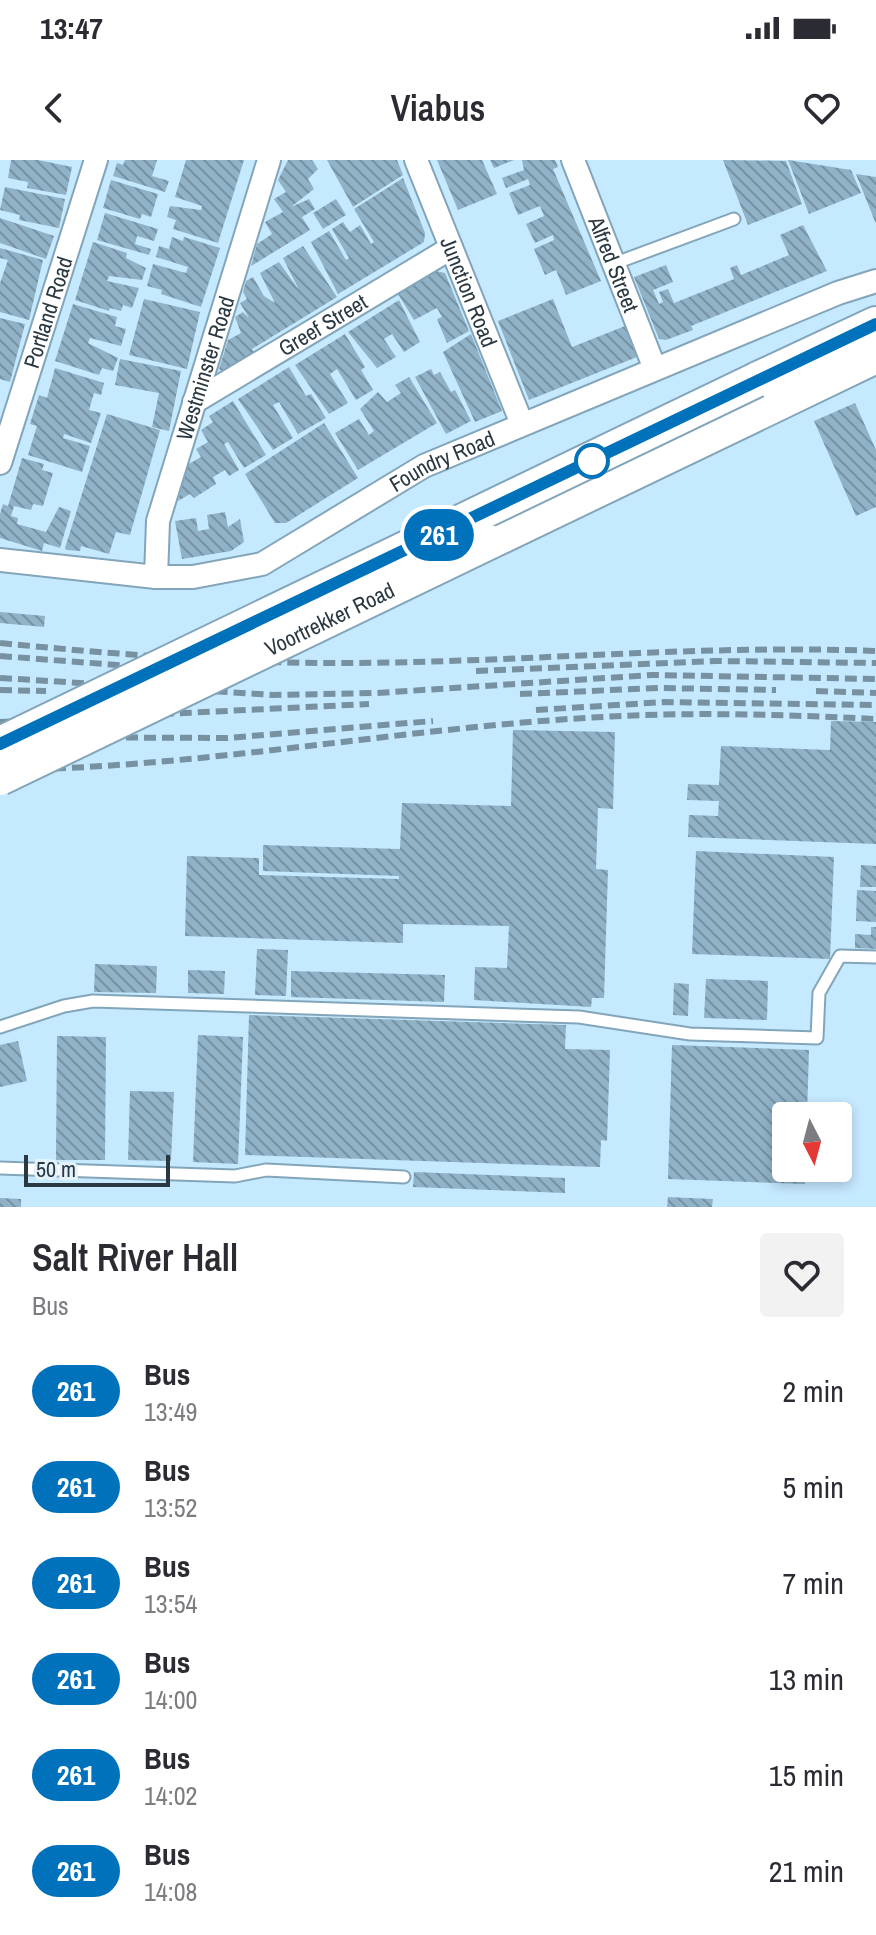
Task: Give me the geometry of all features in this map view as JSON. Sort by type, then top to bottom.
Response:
[{"type":"main road","name":"Voortrekker Road","points":[[0,744],[876,324]]},
{"type":"main road","name":"Voortrekker Road","points":[[0,778],[876,356]]},
{"type":"street","name":"Portland Road","points":[[0,463],[96,160]]},
{"type":"street","name":"Westminster Road","points":[[156,577],[158,521],[269,160]]},
{"type":"street","name":"Junction Road","points":[[416,160],[522,424]]},
{"type":"street","name":"Alfred Street","points":[[573,160],[655,369]]},
{"type":"street","name":"Greef Street","points":[[194,402],[451,248]]},
{"type":"street","name":"Foundry Road","points":[[0,560],[156,577],[193,577],[262,564],[424,466],[874,280]]},
{"type":"lane","points":[[613,264],[734,219]]},
{"type":"lane","points":[[0,1027],[64,1006],[93,1001],[579,1017],[690,1034],[817,1038],[819,993],[840,956],[876,957]]},
{"type":"lane","points":[[0,1168],[235,1176],[266,1170],[404,1177]]},
{"type":"building","points":[[11,160],[38,160],[72,167],[66,195],[27,188],[28,182],[8,178]]},
{"type":"building","points":[[125,160],[157,160],[152,176],[169,181],[165,192],[113,176],[117,163],[123,165]]},
{"type":"building","points":[[186,160],[244,160],[218,243],[173,229],[176,220],[167,217],[170,206],[201,210],[202,206],[175,197]]},
{"type":"building","points":[[288,160],[312,160],[318,169],[308,179],[314,189],[291,207],[309,199],[315,209],[302,217],[310,230],[251,266],[257,244],[272,234],[265,222],[283,212],[274,199],[286,192],[278,180]]},
{"type":"building","points":[[327,160],[397,160],[403,175],[353,207]]},
{"type":"building","points":[[437,160],[482,160],[497,194],[458,210]]},
{"type":"building","points":[[490,160],[514,160],[494,168]]},
{"type":"building","points":[[522,160],[555,160],[558,167],[553,169],[601,281],[566,295],[556,270],[545,275],[534,249],[554,240],[553,235],[535,243],[526,224],[544,216],[540,206],[518,215],[509,193],[530,185],[528,179],[506,188],[502,178],[524,170]]},
{"type":"building","points":[[723,160],[786,161],[802,204],[748,225]]},
{"type":"building","points":[[788,160],[851,170],[861,193],[809,214]]},
{"type":"building","points":[[856,174],[876,177],[876,224]]},
{"type":"building","points":[[403,178],[425,233],[424,242],[338,294],[311,242],[329,231],[346,260],[349,258],[332,229],[343,222],[350,232],[360,225],[371,244],[374,242],[354,209]]},
{"type":"building","points":[[111,180],[158,194],[151,217],[142,214],[140,219],[103,208]]},
{"type":"building","points":[[5,187],[65,199],[59,228],[19,220],[20,215],[0,210]]},
{"type":"building","points":[[336,199],[346,215],[323,229],[313,213]]},
{"type":"building","points":[[105,213],[158,229],[154,241],[137,236],[135,244],[151,249],[149,255],[97,240]]},
{"type":"building","points":[[0,218],[54,236],[46,259],[0,243]]},
{"type":"building","points":[[803,225],[827,271],[691,326],[693,330],[666,340],[659,339],[634,277],[666,265],[673,282],[653,290],[659,304],[663,302],[659,292],[668,289],[674,303],[734,279],[730,268],[737,265],[741,275],[789,255],[780,235]]},
{"type":"building","points":[[172,237],[183,241],[184,237],[220,248],[201,307],[147,286],[153,264],[186,273],[188,267],[156,257],[159,246],[169,249]]},
{"type":"building","points":[[93,242],[127,253],[126,258],[146,268],[142,280],[109,276],[107,281],[139,288],[132,308],[123,305],[121,311],[110,308],[109,311],[75,300]]},
{"type":"building","points":[[303,246],[337,297],[222,371],[219,369],[228,340],[241,333],[235,317],[243,312],[249,318],[240,303],[247,299],[243,292],[246,281],[253,277],[264,296],[275,303],[260,273],[279,262],[299,290],[283,258]]},
{"type":"building","points":[[0,248],[43,260],[29,320],[0,312],[0,283],[8,260],[0,258]]},
{"type":"building","points":[[436,271],[445,273],[469,331],[447,343],[437,319],[442,317],[437,308],[414,320],[398,294]]},
{"type":"building","points":[[144,299],[200,312],[187,369],[129,355]]},
{"type":"building","points":[[553,299],[572,347],[625,326],[637,357],[529,400],[498,321]]},
{"type":"building","points":[[399,300],[420,342],[404,352],[392,334],[384,339],[396,357],[377,368],[348,332]]},
{"type":"building","points":[[73,304],[117,317],[115,326],[126,329],[121,346],[90,338],[88,343],[118,358],[113,371],[102,368],[99,375],[55,361]]},
{"type":"building","points":[[0,318],[25,324],[10,382],[0,379]]},
{"type":"building","points":[[345,334],[365,367],[361,370],[373,390],[356,400],[337,369],[330,374],[348,403],[329,414],[295,365]]},
{"type":"building","points":[[471,334],[502,411],[475,422],[443,352]]},
{"type":"building","points":[[120,359],[181,371],[169,431],[152,427],[159,393],[115,385]]},
{"type":"building","points":[[289,367],[306,396],[311,394],[326,418],[298,434],[279,402],[273,405],[293,438],[273,450],[238,399]]},
{"type":"building","points":[[55,368],[104,383],[101,395],[94,393],[89,410],[101,413],[91,443],[64,434],[63,438],[90,446],[82,472],[28,455],[37,426],[30,424],[39,395],[47,398]]},
{"type":"building","points":[[431,369],[434,375],[440,372],[451,392],[455,390],[471,421],[446,434],[415,377]]},
{"type":"building","points":[[409,377],[437,423],[358,470],[335,433],[359,419],[369,435],[374,431],[360,409],[378,392],[387,402],[401,393],[395,385]]},
{"type":"building","points":[[233,401],[266,455],[244,468],[228,442],[224,444],[239,470],[229,476],[225,470],[213,477],[216,484],[194,498],[190,494],[178,501],[187,465],[201,457],[196,449],[208,442],[201,430],[213,422],[209,416]]},
{"type":"building","points":[[855,403],[876,450],[876,507],[856,516],[814,421]]},
{"type":"building","points":[[107,414],[160,430],[130,535],[116,532],[109,554],[81,546],[80,551],[67,550],[65,548]]},
{"type":"building","points":[[324,423],[358,478],[286,523],[275,523],[245,474]]},
{"type":"building","points":[[22,458],[44,464],[42,470],[53,473],[43,506],[33,504],[31,510],[14,506],[11,516],[18,518],[17,524],[46,532],[59,507],[71,511],[60,548],[44,543],[42,551],[0,538],[0,514],[3,504],[8,506]]},
{"type":"building","points":[[225,512],[228,527],[240,519],[244,542],[231,551],[182,559],[175,521],[196,518],[198,531],[209,529],[207,515]]},
{"type":"building","points":[[0,612],[45,616],[44,627],[0,623]]},
{"type":"building","points":[[831,721],[876,722],[876,844],[688,837],[689,815],[718,816],[719,801],[687,800],[688,784],[719,785],[721,746],[830,750]]},
{"type":"building","points":[[513,730],[615,732],[613,809],[598,808],[596,869],[608,870],[604,998],[592,998],[591,1007],[474,1000],[475,967],[507,968],[509,926],[403,924],[403,943],[185,936],[187,856],[259,858],[259,875],[399,879],[399,876],[263,871],[263,845],[400,849],[402,803],[511,806]]},
{"type":"building","points":[[696,851],[834,857],[830,959],[692,954]]},
{"type":"building","points":[[861,865],[876,866],[876,887],[860,887]]},
{"type":"building","points":[[857,890],[876,891],[876,922],[856,921]]},
{"type":"building","points":[[871,927],[876,927],[876,949],[855,948],[855,934],[871,935]]},
{"type":"building","points":[[257,949],[288,950],[286,996],[255,995]]},
{"type":"building","points":[[95,964],[157,966],[156,993],[94,992]]},
{"type":"building","points":[[188,970],[225,971],[224,994],[188,993]]},
{"type":"building","points":[[291,971],[445,975],[444,1002],[291,997]]},
{"type":"building","points":[[706,979],[768,981],[767,1020],[704,1018]]},
{"type":"building","points":[[674,983],[689,984],[688,1016],[673,1015]]},
{"type":"building","points":[[249,1015],[566,1025],[565,1049],[610,1050],[607,1141],[601,1140],[600,1167],[245,1155]]},
{"type":"building","points":[[198,1035],[243,1037],[238,1164],[193,1162]]},
{"type":"building","points":[[57,1036],[106,1037],[105,1160],[56,1160]]},
{"type":"building","points":[[18,1041],[27,1081],[0,1087],[0,1045]]},
{"type":"building","points":[[672,1045],[809,1050],[807,1102],[772,1102],[772,1182],[805,1184],[668,1179]]},
{"type":"building","points":[[130,1091],[174,1092],[171,1161],[128,1160]]},
{"type":"building","points":[[414,1172],[565,1178],[565,1193],[413,1187]]},
{"type":"building","points":[[668,1197],[713,1199],[712,1207],[667,1207]]},
{"type":"building","points":[[0,1198],[21,1199],[21,1207],[0,1207]]},
{"type":"railway","points":[[0,643],[169,657],[338,663],[741,650],[876,651]]},
{"type":"railway","points":[[0,656],[196,671]]},
{"type":"railway","points":[[476,671],[716,661],[876,663]]},
{"type":"railway","points":[[0,678],[274,695],[377,693],[652,675],[876,679]]},
{"type":"railway","points":[[520,694],[659,688],[776,690]]},
{"type":"railway","points":[[0,690],[46,691]]},
{"type":"railway","points":[[816,691],[876,693]]},
{"type":"railway","points":[[536,710],[664,702],[876,705]]},
{"type":"railway","points":[[0,722],[369,704]]},
{"type":"railway","points":[[0,770],[156,762],[466,728],[622,716],[749,714],[876,719]]},
{"type":"railway","points":[[0,737],[227,738],[433,721]]},
{"type":"bus line","name":"261","points":[[0,744],[876,324]]}]
